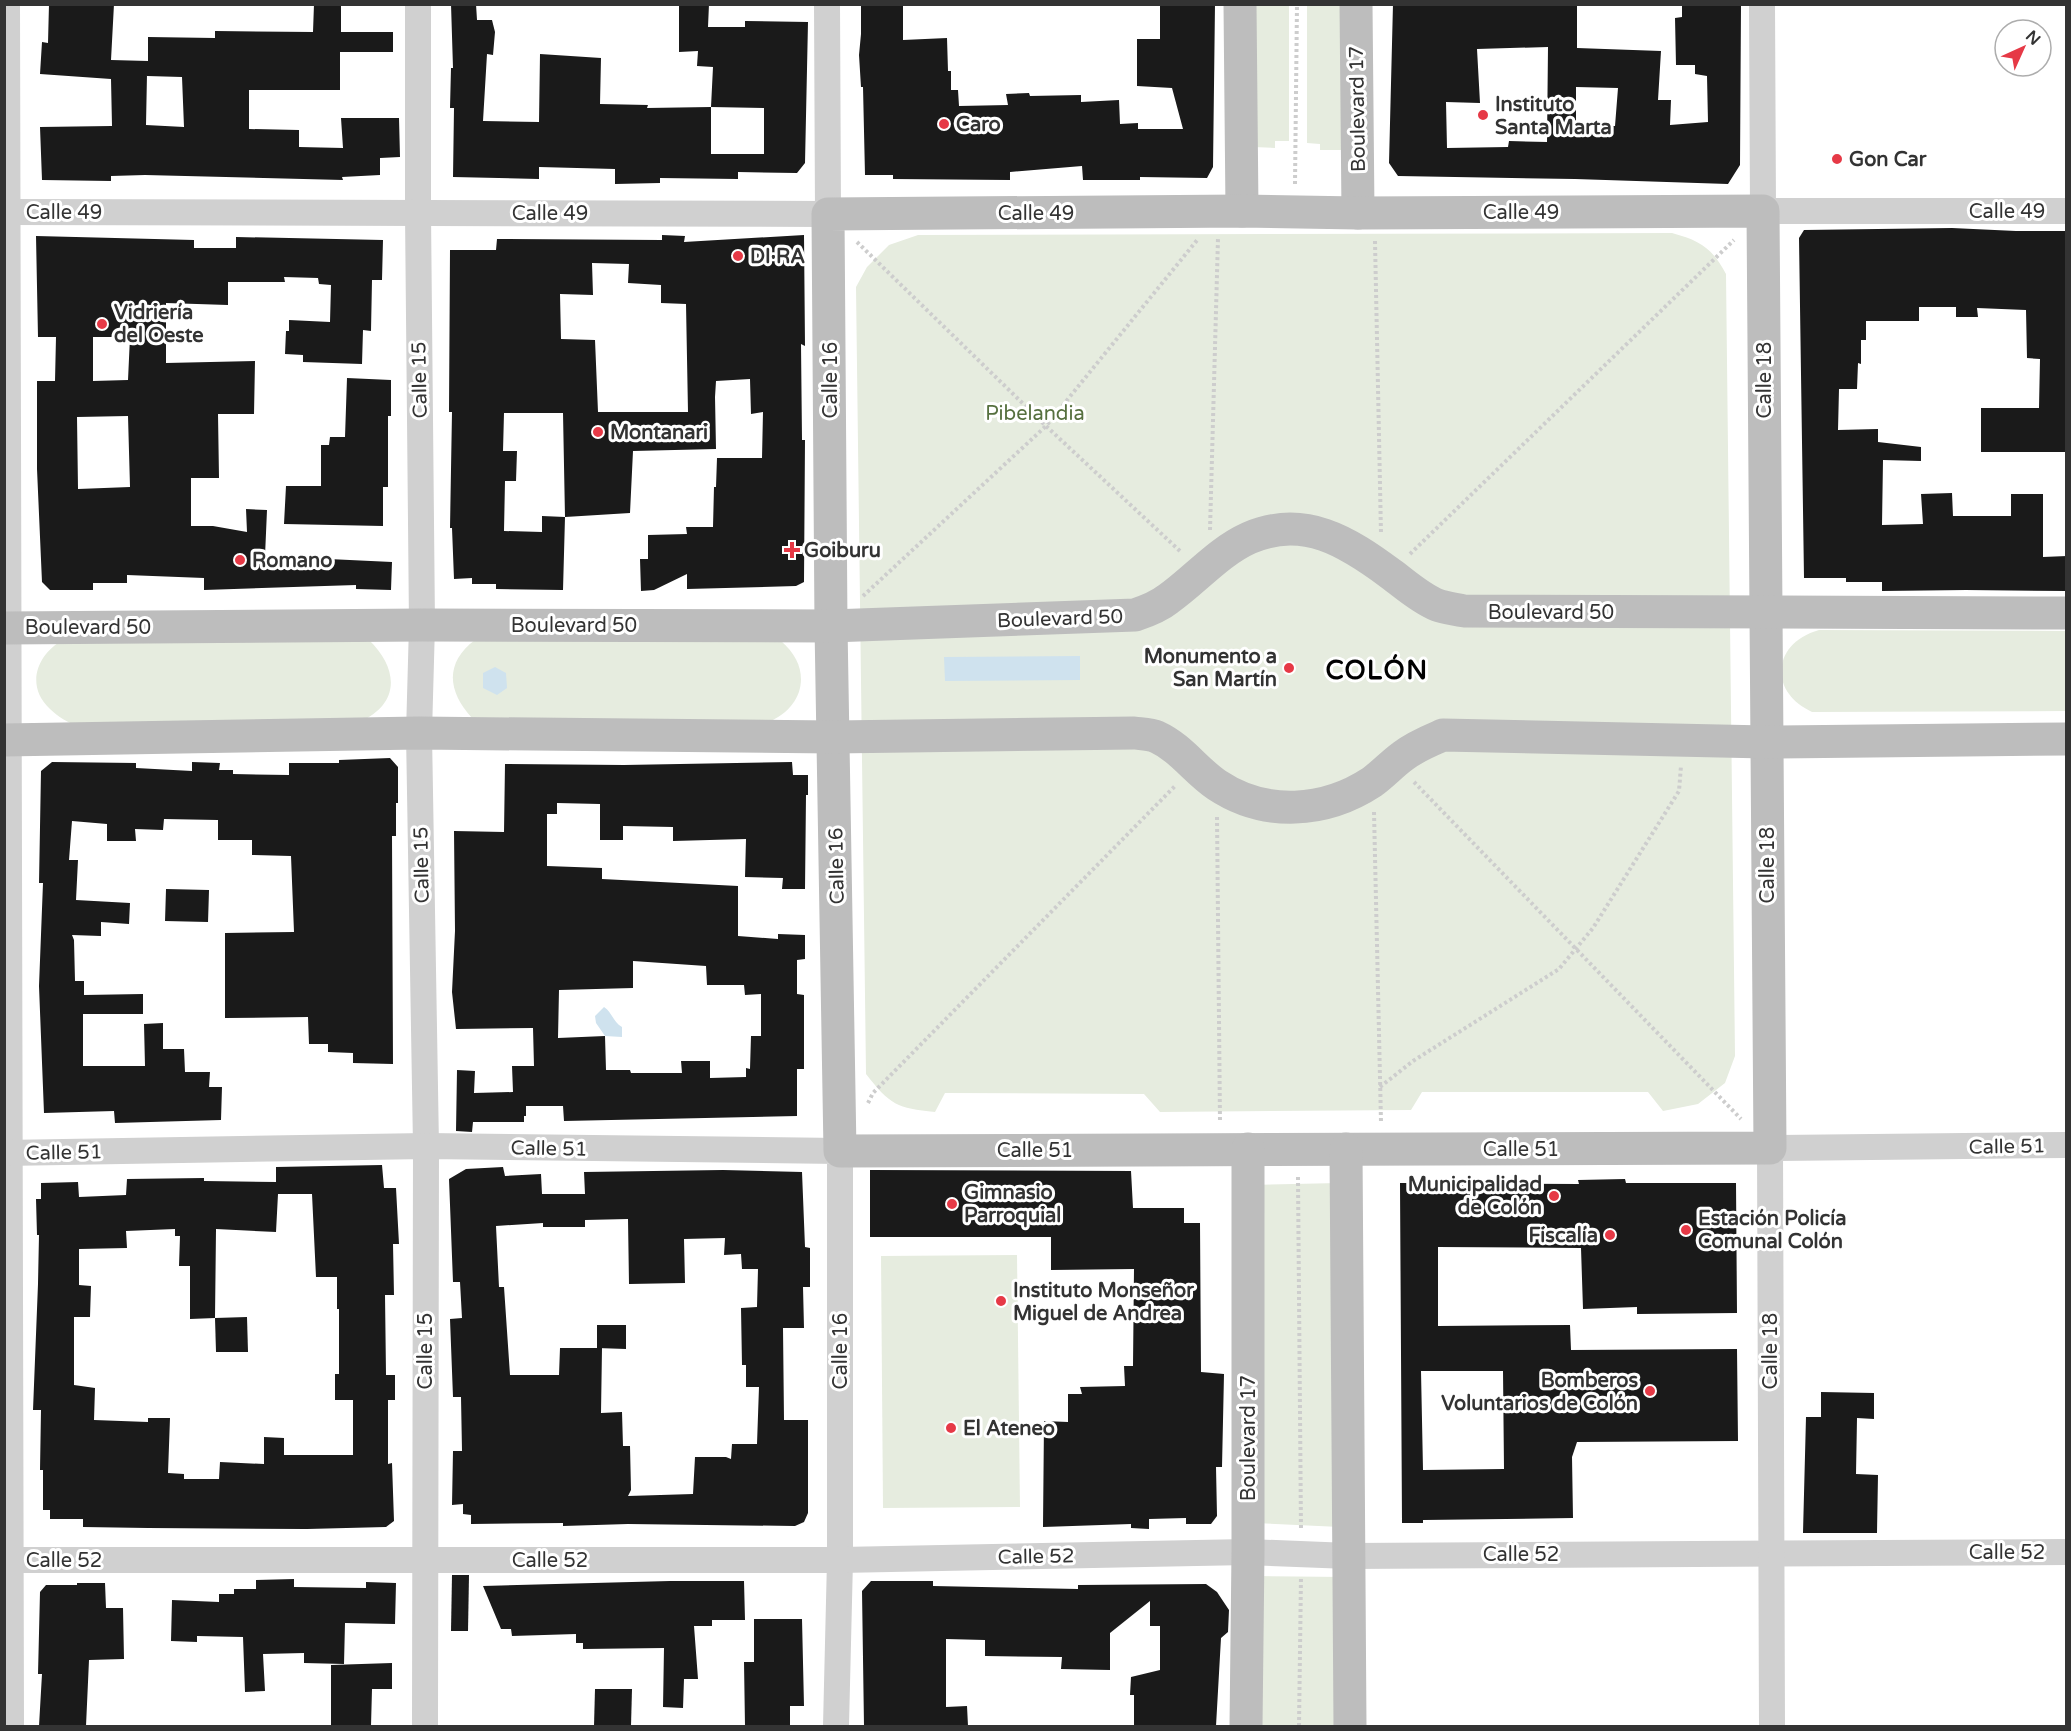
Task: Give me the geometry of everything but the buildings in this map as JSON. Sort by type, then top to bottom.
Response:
[{"type":"main road","points":[[1231,212],[1240,4]]},
{"type":"main road","name":"Boulevard 17","points":[[1356,4],[1367,212]]},
{"type":"main road","name":"Calle 49","points":[[828,214],[1763,212]]},
{"type":"main road","name":"Calle 18","points":[[1763,212],[1770,1148]]},
{"type":"main road","name":"Calle 16","points":[[828,214],[831,626],[840,1151]]},
{"type":"main road","name":"Boulevard 50","points":[[7,628],[422,625],[831,626],[1136,615],[1170,599],[1205,568],[1247,539],[1272,530],[1299,528],[1329,536],[1362,553],[1417,594],[1437,605],[1464,611],[2067,613]]},
{"type":"main road","points":[[7,740],[419,733],[834,737],[1134,733],[1155,736],[1175,748],[1206,775],[1249,801],[1276,808],[1317,806],[1348,796],[1421,743],[1443,735],[1767,742],[2067,739]]},
{"type":"main road","name":"Calle 51","points":[[840,1151],[1770,1148]]},
{"type":"main road","name":"Boulevard 17","points":[[1234,1149],[1248,1552],[1246,1726]]},
{"type":"main road","points":[[1346,1149],[1350,1726]]},
{"type":"street","points":[[7,4],[7,1153],[10,1726]]},
{"type":"street","name":"Calle 15","points":[[418,4],[422,625],[419,733],[426,1146],[425,1726]]},
{"type":"street","name":"Calle 16","points":[[827,4],[828,214]]},
{"type":"street","name":"Calle 18","points":[[1762,4],[1763,212]]},
{"type":"street","name":"Calle 49","points":[[1763,212],[2067,211]]},
{"type":"street","name":"Calle 49","points":[[6,212],[828,214]]},
{"type":"street","name":"Calle 51","points":[[1770,1148],[2067,1145]]},
{"type":"street","name":"Calle 51","points":[[7,1153],[426,1146],[840,1151]]},
{"type":"street","name":"Calle 18","points":[[1770,1148],[1772,1726]]},
{"type":"street","name":"Calle 16","points":[[836,1726],[840,1560],[840,1151]]},
{"type":"street","name":"Calle 52","points":[[8,1560],[840,1560],[1248,1552],[1349,1556],[2067,1552]]},
{"type":"path","points":[[1295,212],[1297,4]]},
{"type":"path","points":[[831,626],[1046,426],[1231,212]]},
{"type":"path","points":[[1205,568],[1231,212]]},
{"type":"path","points":[[1367,212],[1386,570]]},
{"type":"path","points":[[1386,570],[1763,212]]},
{"type":"path","points":[[828,214],[1046,426],[1205,568]]},
{"type":"path","points":[[1380,1088],[1413,1061],[1559,969],[1593,928],[1679,791],[1684,741]]},
{"type":"path","points":[[1384,771],[1576,949],[1770,1148]]},
{"type":"path","points":[[1381,1149],[1384,771]]},
{"type":"path","points":[[862,1113],[873,1094],[1206,775]]},
{"type":"path","points":[[1206,775],[1234,1149]]},
{"type":"path","points":[[1298,1149],[1301,1554],[1299,1726]]},
{"type":"green space","points":[[1250,5],[1289,5],[1289,141],[1275,141],[1275,148],[1253,147]]},
{"type":"green space","points":[[1307,5],[1343,5],[1343,150],[1320,150],[1320,144],[1307,143]]},
{"type":"green space","name":"Pibelandia","points":[[1672,233],[1691,239],[1705,247],[1716,258],[1726,274],[1735,1056],[1725,1083],[1698,1104],[1663,1111],[1648,1092],[1422,1092],[1411,1110],[1160,1112],[1144,1094],[945,1093],[935,1112],[912,1109],[888,1099],[866,1074],[856,287],[867,267],[889,245],[918,235]]},
{"type":"green space","points":[[1819,630],[2066,631],[2066,711],[1812,712],[1788,693],[1782,681],[1781,668],[1792,645],[1803,636]]},
{"type":"green space","points":[[63,640],[369,640],[385,661],[391,682],[385,703],[364,720],[78,727],[53,712],[42,700],[36,681],[37,671],[46,653]]},
{"type":"green space","points":[[475,640],[781,641],[798,663],[801,675],[800,686],[797,697],[790,707],[768,722],[472,718],[458,698],[453,678],[458,658]]},
{"type":"green space","points":[[1339,1183],[1340,1527],[1254,1523],[1250,1185]]},
{"type":"green space","name":"El Ateneo","points":[[1017,1255],[1020,1507],[883,1508],[881,1256]]},
{"type":"green space","points":[[1257,1576],[1345,1577],[1344,1726],[1258,1726]]},
{"type":"water","points":[[1080,656],[1080,680],[945,681],[944,657]]},
{"type":"water","points":[[495,667],[506,673],[507,688],[497,695],[483,688],[483,673]]},
{"type":"water","points":[[604,1007],[622,1027],[622,1037],[605,1036],[596,1023],[595,1016]]},
{"type":"place","name":"Instituto Santa Marta","points":[[1483,115]]},
{"type":"place","name":"Caro","points":[[944,124]]},
{"type":"place","name":"Gon Car","points":[[1837,159]]},
{"type":"place","name":"DI·RA","points":[[738,256]]},
{"type":"place","name":"Vidriería del Oeste","points":[[102,324]]},
{"type":"place","name":"Montanari","points":[[598,432]]},
{"type":"place","name":"Goiburu","points":[[792,550]]},
{"type":"place","name":"Romano","points":[[240,560]]},
{"type":"place","name":"Monumento a San Martín","points":[[1289,668]]},
{"type":"place","name":"Municipalidad de Colón","points":[[1554,1196]]},
{"type":"place","name":"Gimnasio Parroquial","points":[[952,1204]]},
{"type":"place","name":"Estación Policía Comunal Colón","points":[[1686,1230]]},
{"type":"place","name":"Fiscalía","points":[[1610,1235]]},
{"type":"place","name":"Instituto Monseñor Miguel de Andrea","points":[[1001,1301]]},
{"type":"place","name":"Bomberos Voluntarios de Colón","points":[[1650,1391]]},
{"type":"place","name":"El Ateneo","points":[[951,1428]]},
{"type":"district","name":"COLÓN","points":[[1377,670]]}]
